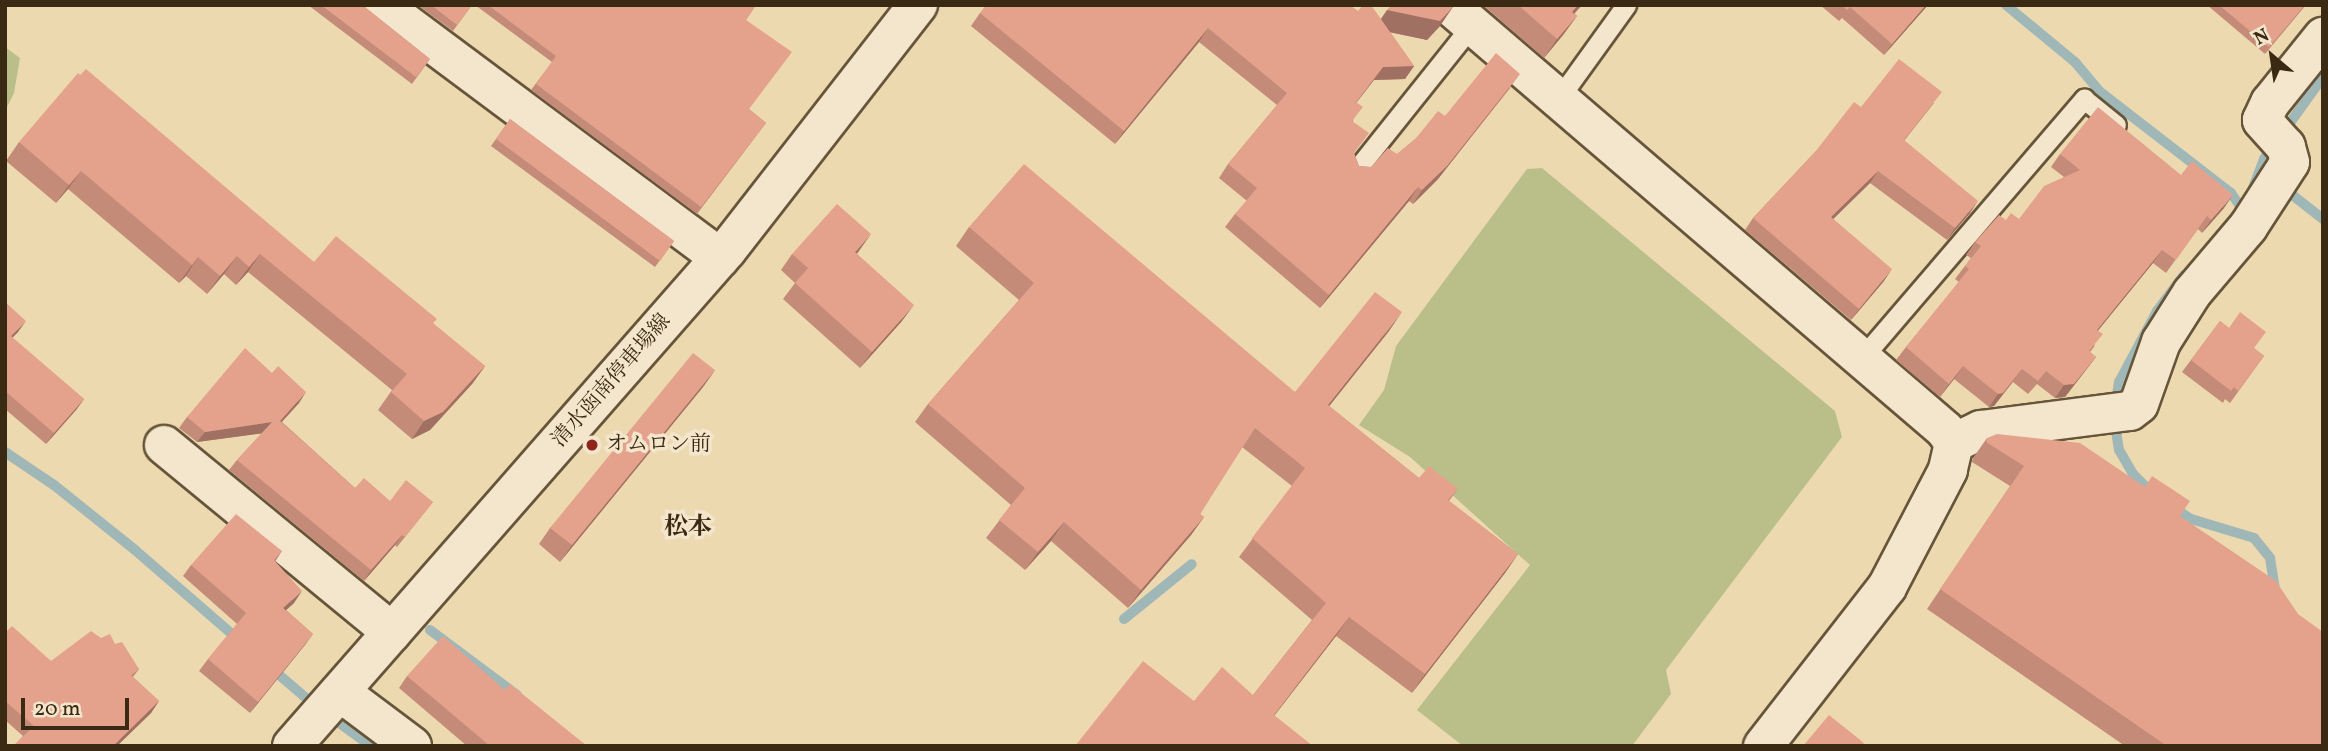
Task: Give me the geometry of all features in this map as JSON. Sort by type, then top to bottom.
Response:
[{"type":"street","points":[[381,5],[720,258]]},
{"type":"street","name":"清水函南停車場線","points":[[292,746],[720,258],[918,5]]},
{"type":"street","points":[[1460,15],[1945,430],[1954,443],[1948,470],[1887,587],[1763,746]]},
{"type":"street","points":[[1954,443],[1981,430],[2130,411],[2139,404],[2161,342],[2192,293],[2248,227],[2290,162],[2277,138],[2262,120],[2270,103],[2323,37]]},
{"type":"street","points":[[164,445],[392,632]]},
{"type":"street","points":[[340,692],[412,746]]},
{"type":"lane","points":[[1559,98],[1626,5]]},
{"type":"lane","points":[[1357,169],[1460,15]]},
{"type":"lane","points":[[1861,359],[2084,99],[2126,133]]},
{"type":"green space","points":[[5,47],[20,58],[14,93],[5,111]]},
{"type":"green space","points":[[1542,168],[1835,411],[1842,437],[1666,670],[1671,694],[1632,746],[1463,746],[1417,710],[1530,565],[1410,457],[1359,425],[1384,390],[1396,346],[1527,169]]},
{"type":"building","points":[[321,5],[365,5],[430,59],[416,77]]},
{"type":"building","points":[[431,5],[472,5],[457,25]]},
{"type":"building","points":[[488,5],[756,5],[746,20],[792,52],[749,109],[766,123],[701,207],[536,84],[556,56]]},
{"type":"building","points":[[986,5],[1350,5],[1358,11],[1363,5],[1371,5],[1414,66],[1383,67],[1356,102],[1363,107],[1352,121],[1369,133],[1354,153],[1359,166],[1371,167],[1388,148],[1397,154],[1416,138],[1438,111],[1445,116],[1496,53],[1520,74],[1447,166],[1422,190],[1418,187],[1329,295],[1235,214],[1257,188],[1228,164],[1287,93],[1208,28],[1124,131],[980,13]]},
{"type":"building","points":[[1391,5],[1453,7],[1440,21],[1387,10]]},
{"type":"building","points":[[1518,5],[1578,5],[1572,12],[1577,16],[1557,39]]},
{"type":"building","points":[[1842,5],[1926,5],[1892,44],[1850,7],[1847,10]]},
{"type":"building","points":[[2219,5],[2305,5],[2269,47]]},
{"type":"building","points":[[1899,59],[1942,92],[1904,140],[1978,201],[1955,228],[1878,171],[1831,217],[1892,269],[1859,309],[1753,218],[1815,152],[1854,102],[1861,107]]},
{"type":"building","points":[[86,69],[314,262],[336,236],[437,319],[433,323],[485,366],[443,412],[424,421],[391,392],[407,374],[260,254],[249,267],[237,256],[220,276],[198,257],[192,265],[81,171],[69,185],[19,142],[78,73],[80,75]]},
{"type":"building","points":[[2098,107],[2181,175],[2192,161],[2233,195],[2211,220],[2207,216],[2176,260],[2162,250],[2097,330],[2103,334],[2089,351],[2096,357],[2074,384],[2064,385],[2046,371],[2038,381],[2022,369],[2003,393],[1998,394],[1963,366],[1949,384],[1906,347],[1969,269],[1965,266],[1981,246],[1975,242],[1999,215],[2006,220],[2011,213],[2019,219],[2044,186],[2080,170],[2060,154]]},
{"type":"building","points":[[510,119],[674,241],[660,261],[496,139]]},
{"type":"building","points":[[1024,164],[1295,392],[1375,292],[1402,312],[1328,405],[1419,478],[1429,466],[1458,489],[1448,500],[1518,554],[1425,674],[1349,617],[1274,715],[1313,746],[1075,746],[1143,661],[1194,701],[1222,667],[1253,695],[1326,603],[1252,538],[1305,468],[1255,428],[1200,514],[1204,517],[1141,590],[1064,522],[1038,552],[999,520],[1025,488],[928,404],[1034,283],[969,227]]},
{"type":"building","points":[[837,204],[871,234],[855,252],[914,305],[872,352],[795,283],[808,268],[792,254]]},
{"type":"building","points":[[5,302],[26,321],[11,336],[84,399],[54,433],[5,391]]},
{"type":"building","points":[[2240,312],[2266,332],[2254,348],[2264,356],[2238,391],[2234,387],[2231,391],[2191,360],[2220,321],[2229,328]]},
{"type":"building","points":[[245,348],[272,373],[278,366],[306,392],[280,421],[355,488],[364,478],[390,501],[406,480],[433,502],[405,537],[402,535],[371,570],[237,460],[272,422],[205,432],[187,417]]},
{"type":"building","points":[[693,353],[715,370],[572,545],[550,528]]},
{"type":"building","points":[[1997,434],[2080,443],[2145,487],[2152,476],[2190,501],[2180,516],[2276,581],[2298,614],[2323,632],[2323,746],[2167,746],[1940,589],[2024,466],[1986,442],[1987,438]]},
{"type":"building","points":[[236,514],[282,551],[274,560],[302,591],[283,608],[313,634],[258,702],[208,659],[246,613],[191,565]]},
{"type":"building","points":[[12,626],[51,661],[91,631],[101,638],[110,634],[115,644],[122,642],[139,669],[131,675],[159,701],[113,746],[17,746],[15,744],[34,726],[5,701],[5,633]]},
{"type":"building","points":[[443,636],[505,690],[510,684],[587,746],[490,746],[407,676]]},
{"type":"building","points":[[1829,715],[1864,743],[1861,746],[1803,746]]},
{"type":"waterway","points":[[2006,5],[2075,62],[2099,91],[2231,193],[2242,209]]},
{"type":"waterway","points":[[2251,193],[2264,159],[2323,77]]},
{"type":"waterway","points":[[2291,194],[2323,219]]},
{"type":"waterway","points":[[2155,496],[2133,474],[2119,450],[2114,417],[2119,382],[2157,311],[2184,275]]},
{"type":"waterway","points":[[5,452],[54,485],[135,550],[240,641]]},
{"type":"waterway","points":[[2171,506],[2191,519],[2254,538],[2270,558],[2276,594]]},
{"type":"waterway","points":[[1124,619],[1192,564]]},
{"type":"waterway","points":[[430,630],[517,695]]},
{"type":"waterway","points":[[271,668],[313,704],[371,746]]},
{"type":"place","name":"オムロン前","points":[[592,445]]},
{"type":"district","name":"松本","points":[[688,529]]}]
